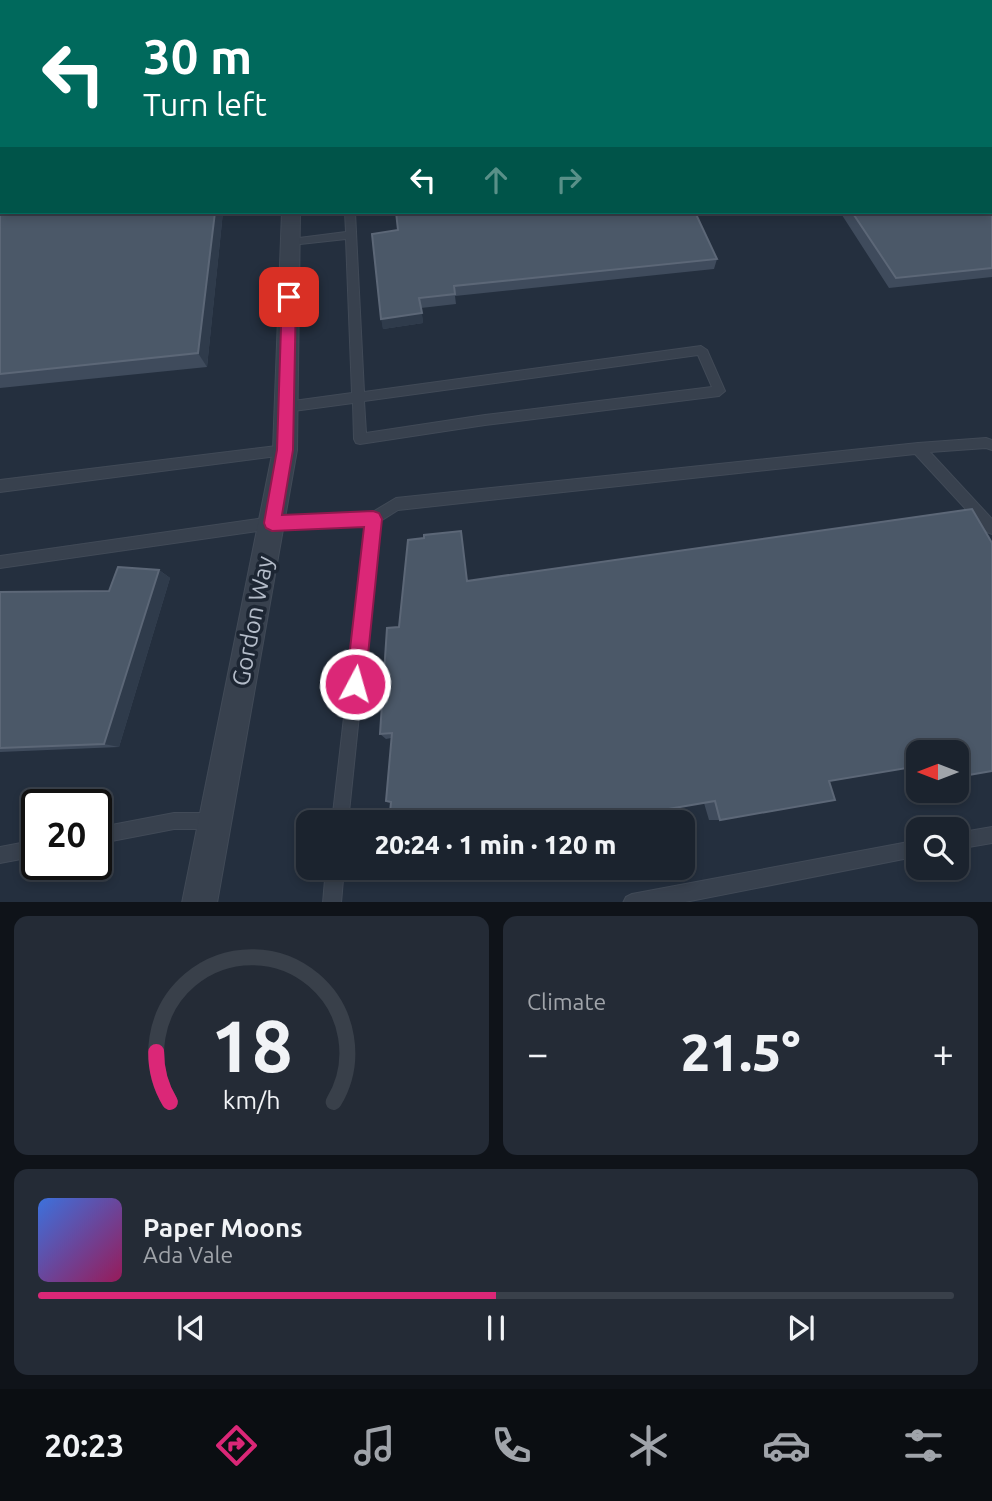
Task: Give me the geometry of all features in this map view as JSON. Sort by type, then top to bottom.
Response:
[{"type":"street","name":"Gordon Way","points":[[199,902],[285,450],[291,214]]},
{"type":"lane","points":[[286,407],[358,396],[701,350],[719,391],[485,420],[360,439],[358,396],[350,214]]},
{"type":"lane","points":[[291,242],[351,235]]},
{"type":"lane","points":[[0,562],[272,523],[373,519],[396,504],[918,448],[986,443],[992,445]]},
{"type":"lane","points":[[918,448],[992,528]]},
{"type":"lane","points":[[0,486],[285,450]]},
{"type":"lane","points":[[341,810],[373,519]]},
{"type":"lane","points":[[112,833],[174,821],[215,821]]},
{"type":"lane","points":[[969,839],[992,835]]},
{"type":"lane","points":[[632,902],[906,850]]},
{"type":"lane","points":[[0,855],[21,851]]},
{"type":"lane","points":[[332,902],[334,880]]},
{"type":"building","points":[[0,214],[215,214],[198,353],[0,374]]},
{"type":"building","points":[[396,214],[696,214],[717,259],[454,286],[455,294],[419,298],[422,313],[381,319],[372,234],[398,230]]},
{"type":"building","points":[[853,214],[992,214],[992,268],[896,278]]},
{"type":"building","points":[[972,509],[992,543],[992,771],[970,775],[970,740],[906,740],[906,768],[829,781],[835,800],[720,820],[715,801],[663,810],[390,810],[391,802],[386,801],[392,733],[380,734],[387,628],[399,627],[408,540],[424,538],[424,535],[461,531],[467,581]]},
{"type":"building","points":[[118,567],[159,570],[104,744],[0,748],[0,592],[109,591]]},
{"type":"route","points":[[289,297],[285,450],[272,523],[373,519],[355,684]]}]
